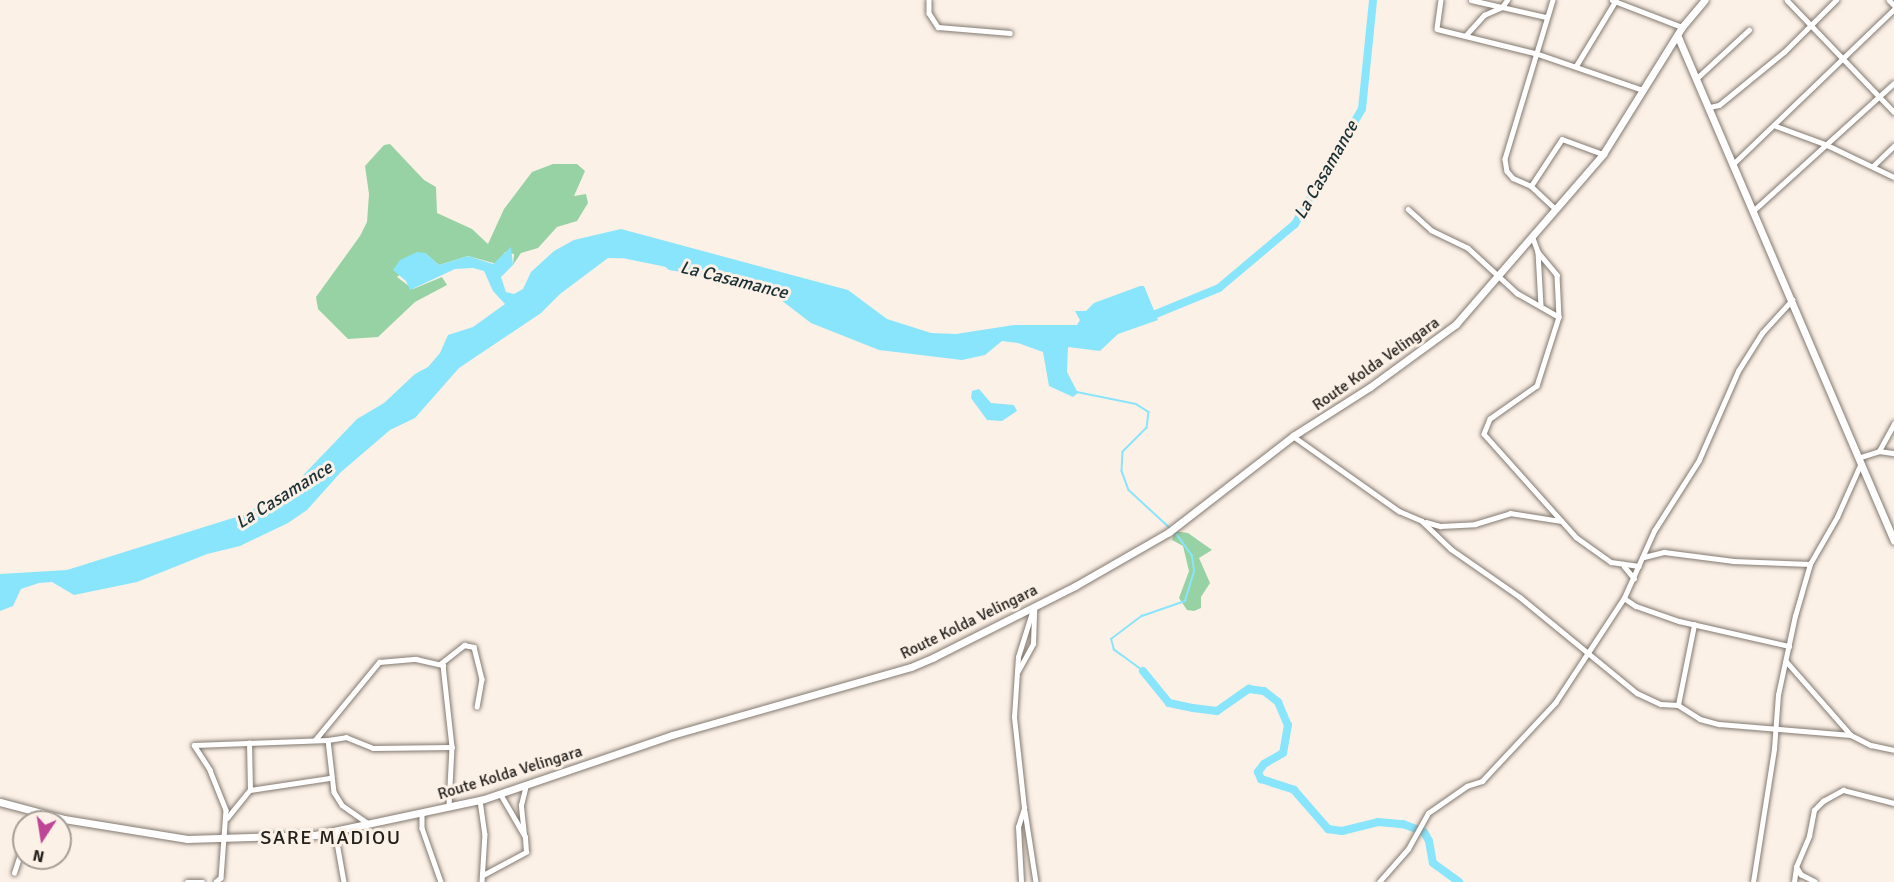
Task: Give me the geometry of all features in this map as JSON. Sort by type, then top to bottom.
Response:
[{"type":"main road","name":"Route Kolda Velingara","points":[[72,820],[150,834],[223,841],[335,831],[480,800],[672,735],[911,668],[1034,606],[1172,530],[1293,436],[1439,338],[1558,211],[1603,154],[1678,37],[1682,27],[1705,0]]},
{"type":"main road","points":[[1678,37],[1710,107],[1894,542]]},
{"type":"main road","name":"Route Kolda Velingara","points":[[0,802],[27,810]]},
{"type":"street","points":[[930,0],[929,13],[938,27],[1010,33]]},
{"type":"street","points":[[1441,0],[1434,26],[1535,53],[1643,90]]},
{"type":"street","points":[[1471,0],[1546,17]]},
{"type":"street","points":[[1466,35],[1484,15],[1502,7],[1507,0]]},
{"type":"street","points":[[1552,0],[1505,159],[1513,178],[1531,186],[1558,211]]},
{"type":"street","points":[[1576,66],[1615,0],[1682,27]]},
{"type":"street","points":[[1787,0],[1894,112]]},
{"type":"street","points":[[1710,107],[1719,105],[1784,52],[1836,0]]},
{"type":"street","points":[[1733,164],[1843,60],[1894,7],[1889,0]]},
{"type":"street","points":[[1696,79],[1749,30]]},
{"type":"street","points":[[1753,211],[1894,83]]},
{"type":"street","points":[[1776,125],[1825,144],[1894,177]]},
{"type":"street","points":[[1531,186],[1562,139],[1603,154]]},
{"type":"street","points":[[1873,166],[1894,146]]},
{"type":"street","points":[[1408,209],[1431,230],[1467,248],[1516,293],[1559,317]]},
{"type":"street","points":[[1533,238],[1538,252],[1541,305]]},
{"type":"street","points":[[1538,252],[1557,275],[1559,317],[1537,386],[1490,419],[1484,434],[1561,521],[1602,558],[1624,566],[1640,566]]},
{"type":"street","points":[[1379,882],[1408,849],[1417,829],[1428,813],[1467,786],[1482,780],[1498,766],[1556,703],[1624,598],[1654,531],[1699,460],[1738,371],[1762,333],[1792,299]]},
{"type":"street","points":[[1879,451],[1894,424]]},
{"type":"street","points":[[1293,436],[1398,511],[1422,521],[1440,526],[1475,524],[1510,513],[1561,521]]},
{"type":"street","points":[[1754,882],[1774,748],[1773,727],[1789,646],[1810,564],[1837,517],[1859,460],[1879,451],[1894,453]]},
{"type":"street","points":[[1422,521],[1451,549],[1588,651],[1637,693],[1661,704],[1678,705],[1700,719],[1719,724],[1851,735]]},
{"type":"street","points":[[1644,557],[1664,552],[1733,561],[1810,564]]},
{"type":"street","points":[[1624,566],[1634,578]]},
{"type":"street","points":[[1624,598],[1636,606],[1694,625],[1789,646]]},
{"type":"street","points":[[1034,606],[1020,643],[1014,732],[1036,882]]},
{"type":"street","points":[[1018,671],[1033,644],[1034,606]]},
{"type":"street","points":[[1678,705],[1694,625]]},
{"type":"street","points":[[440,664],[464,645],[474,647],[482,679],[477,707]]},
{"type":"street","points":[[315,740],[379,662],[416,659],[443,665],[452,747],[449,807]]},
{"type":"street","points":[[1786,661],[1851,735],[1870,746],[1894,750]]},
{"type":"street","points":[[220,881],[227,818],[210,770],[194,745],[328,740],[346,737],[373,748],[452,747]]},
{"type":"street","points":[[328,740],[329,778],[342,805],[368,824]]},
{"type":"street","points":[[227,818],[250,790],[249,744]]},
{"type":"street","points":[[250,790],[329,778]]},
{"type":"street","points":[[483,874],[521,857],[526,852],[521,805],[526,785]]},
{"type":"street","points":[[1794,882],[1796,867],[1809,836],[1814,810],[1823,801],[1843,790],[1894,803]]},
{"type":"street","points":[[500,794],[525,837]]},
{"type":"street","points":[[480,800],[485,834],[482,882]]},
{"type":"street","points":[[1021,882],[1018,827],[1024,808]]},
{"type":"street","points":[[422,813],[422,828],[441,882]]},
{"type":"street","points":[[335,831],[344,882]]},
{"type":"street","points":[[1796,867],[1801,875],[1815,882]]},
{"type":"street","points":[[187,882],[203,882]]},
{"type":"green space","points":[[390,144],[424,180],[436,187],[437,213],[472,229],[488,244],[504,209],[532,172],[553,164],[577,164],[585,171],[574,196],[586,194],[588,203],[577,221],[557,227],[538,248],[521,253],[513,265],[514,254],[505,252],[497,264],[468,256],[439,265],[425,253],[397,277],[413,289],[442,277],[447,285],[415,302],[378,337],[348,339],[318,309],[316,297],[360,236],[367,222],[369,194],[365,166],[384,145]]},
{"type":"green space","points":[[1174,531],[1188,533],[1212,550],[1199,558],[1210,583],[1201,597],[1201,608],[1194,611],[1187,610],[1179,598],[1189,571],[1183,546],[1172,540]]},
{"type":"water","points":[[621,229],[848,290],[887,319],[931,333],[956,334],[1014,325],[1077,325],[1080,320],[1075,311],[1086,311],[1094,303],[1140,286],[1144,286],[1158,320],[1118,334],[1100,351],[1068,347],[1067,372],[1078,393],[1073,397],[1049,386],[1043,352],[1018,343],[1002,341],[985,355],[962,360],[879,350],[811,323],[777,297],[729,280],[669,270],[656,259],[608,258],[560,294],[541,313],[459,368],[415,418],[390,430],[341,472],[307,510],[288,523],[240,546],[207,554],[137,582],[74,595],[52,582],[39,583],[21,589],[13,606],[0,611],[0,574],[67,570],[265,508],[288,491],[357,419],[384,403],[415,374],[428,367],[440,353],[448,335],[473,327],[505,304],[493,291],[484,271],[473,268],[455,269],[410,290],[406,281],[393,270],[400,260],[417,252],[425,253],[439,265],[468,256],[493,264],[511,247],[513,265],[501,277],[506,292],[514,294],[523,289],[531,272],[554,251],[574,240]]},
{"type":"water","points":[[979,389],[991,403],[1014,405],[1017,411],[1002,421],[987,420],[971,398],[972,391]]},
{"type":"waterway","name":"La Casamance","points":[[1146,318],[1219,288],[1295,224],[1362,109],[1373,0]]},
{"type":"waterway","name":"La Casamance","points":[[628,255],[672,264]]},
{"type":"waterway","points":[[1077,392],[1136,404],[1149,412],[1147,428],[1123,452],[1122,471],[1129,490],[1170,528]]},
{"type":"waterway","name":"La Casamance","points":[[253,514],[289,493]]},
{"type":"waterway","points":[[1143,671],[1114,650],[1111,639],[1142,616],[1185,601],[1194,571],[1192,556],[1174,531]]},
{"type":"waterway","points":[[1143,671],[1169,703],[1193,708],[1217,711],[1249,689],[1264,691],[1278,702],[1288,725],[1283,753],[1264,764],[1258,772],[1261,779],[1294,790],[1328,829],[1342,831],[1378,822],[1403,824],[1424,832],[1429,841],[1433,863],[1459,882]]},
{"type":"district","name":"SARE MADIOU","points":[[331,837]]}]
